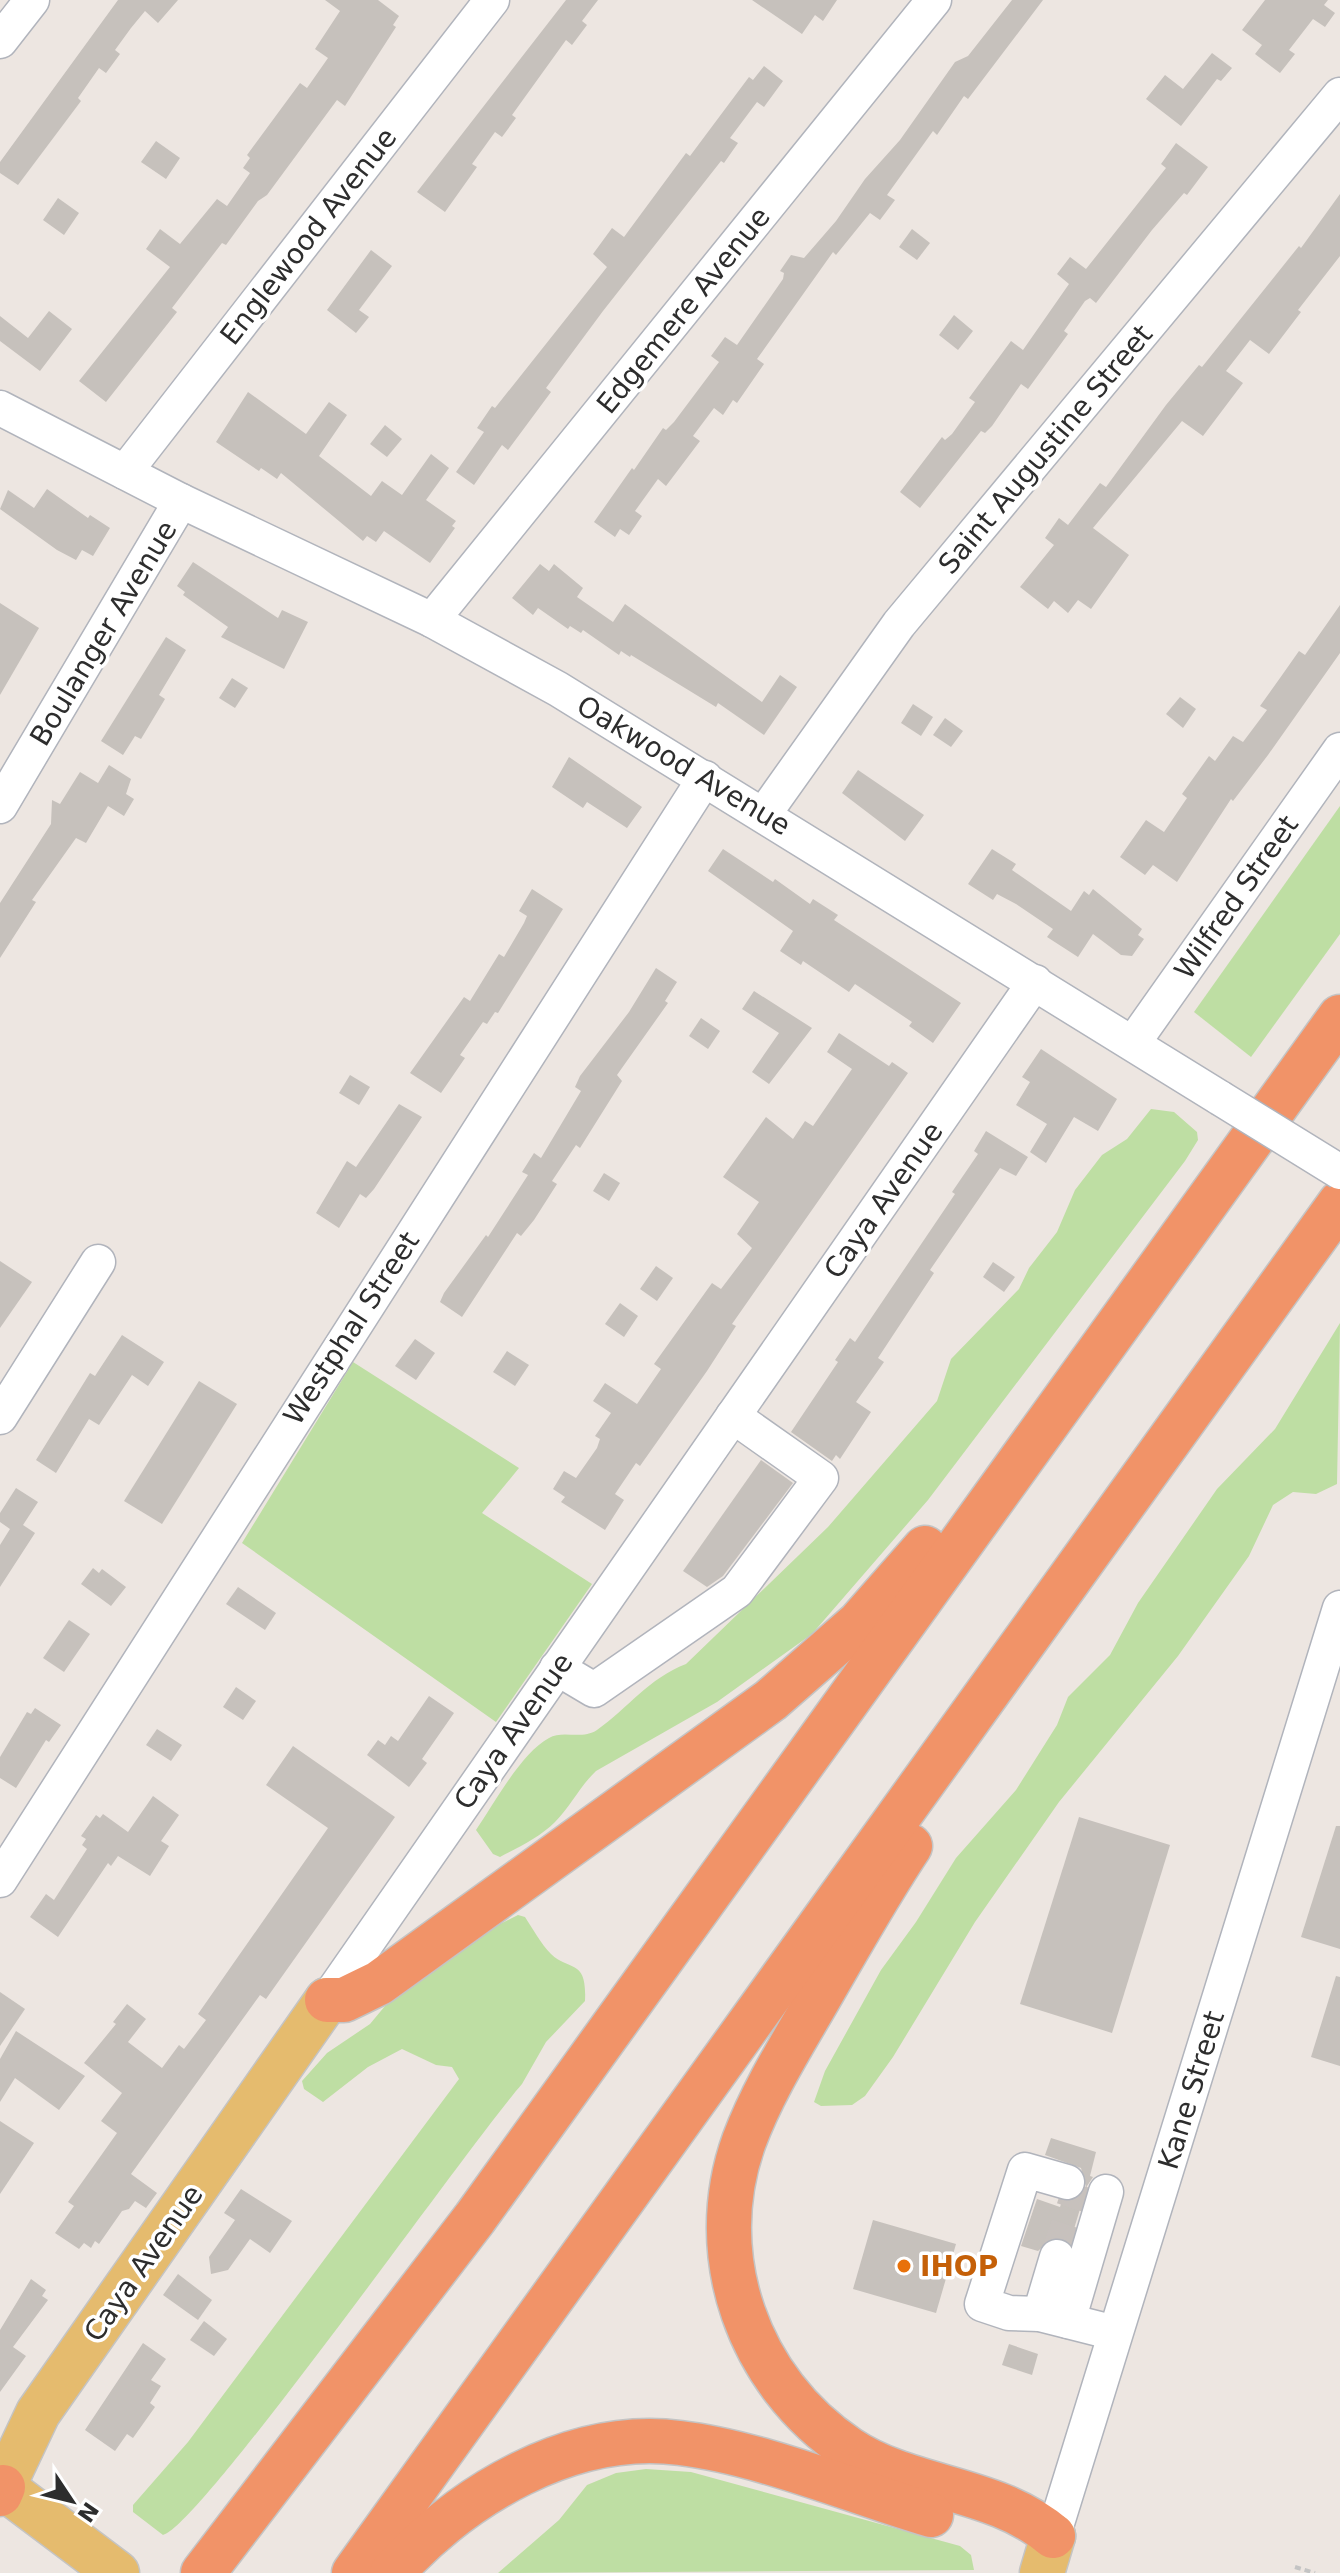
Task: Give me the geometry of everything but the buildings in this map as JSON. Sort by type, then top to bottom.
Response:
[{"type":"highway","points":[[203,2573],[475,2218],[1340,1017]]},
{"type":"highway","points":[[354,2573],[1340,1203]]},
{"type":"highway","points":[[327,2000],[344,2000],[379,1983],[771,1700],[859,1623],[959,1507],[1037,1437]]},
{"type":"highway","points":[[1005,1669],[959,1769],[868,1913],[761,2101],[735,2172],[728,2233],[735,2286],[751,2333],[777,2379],[814,2421],[848,2449],[883,2468],[1016,2511],[1047,2554]]},
{"type":"highway","points":[[392,2573],[453,2517],[511,2480],[579,2451],[636,2441],[713,2448],[1004,2538],[1028,2541],[1047,2554]]},
{"type":"main road","name":"Caya Avenue","points":[[1,2489],[38,2413],[327,2000]]},
{"type":"main road","points":[[1,2489],[117,2573]]},
{"type":"street","points":[[0,41],[32,0]]},
{"type":"street","name":"Englewood Avenue","points":[[125,472],[492,0]]},
{"type":"street","name":"Edgemere Avenue","points":[[432,620],[934,0]]},
{"type":"street","name":"Saint Augustine Street","points":[[764,814],[899,624],[1340,95]]},
{"type":"street","name":"Oakwood Avenue","points":[[0,408],[181,501],[432,620],[558,689],[1340,1172]]},
{"type":"street","name":"Boulanger Avenue","points":[[0,806],[181,501]]},
{"type":"street","name":"Wilfred Street","points":[[1133,1043],[1340,750]]},
{"type":"street","name":"Westphal Street","points":[[0,1880],[705,778]]},
{"type":"street","name":"Caya Avenue","points":[[327,2000],[1035,982]]},
{"type":"street","points":[[0,1417],[98,1262]]},
{"type":"street","points":[[557,1668],[594,1690],[705,1615],[737,1591],[821,1478],[733,1416]]},
{"type":"street","name":"Kane Street","points":[[1047,2554],[1340,1608]]},
{"type":"street","points":[[1115,2333],[1054,2318],[1009,2313],[982,2304],[1025,2170],[1155,2206]]},
{"type":"street","points":[[1054,2318],[1090,2188]]},
{"type":"street","points":[[1054,2318],[1057,2257]]},
{"type":"path","points":[[1295,2567],[1315,2573]]},
{"type":"green space","points":[[1340,806],[1340,934],[1251,1057],[1194,1012]]},
{"type":"green space","points":[[1151,1109],[1174,1112],[1197,1132],[1198,1140],[1185,1161],[928,1500],[812,1634],[717,1702],[596,1771],[561,1816],[543,1832],[500,1857],[493,1854],[476,1830],[528,1755],[554,1736],[597,1730],[650,1685],[686,1664],[828,1527],[937,1401],[951,1359],[1019,1289],[1029,1268],[1057,1232],[1075,1190],[1102,1155],[1127,1139]]},
{"type":"green space","points":[[1340,1323],[1337,1484],[1316,1494],[1293,1492],[1273,1505],[1249,1556],[1178,1656],[1059,1802],[975,1922],[893,2057],[865,2096],[852,2105],[821,2106],[814,2102],[825,2071],[881,1970],[956,1858],[1016,1790],[1057,1725],[1068,1697],[1110,1655],[1138,1603],[1217,1489],[1275,1429]]},
{"type":"green space","points":[[353,1362],[519,1468],[482,1513],[592,1584],[496,1722],[242,1543]]},
{"type":"green space","points":[[518,1915],[525,1917],[551,1954],[580,1972],[585,2001],[546,2042],[522,2084],[279,2405],[187,2516],[163,2535],[133,2512],[133,2505],[188,2442],[459,2079],[452,2067],[436,2065],[402,2049],[368,2067],[323,2102],[304,2089],[302,2081],[327,2053],[370,2024],[385,2006],[490,1929]]},
{"type":"green space","points":[[646,2469],[691,2472],[960,2546],[971,2555],[974,2570],[498,2573],[559,2520],[587,2485],[616,2473]]},
{"type":"tunnel","points":[[1057,2257],[1081,2185]]},
{"type":"place","name":"IHOP","points":[[904,2266]]}]
